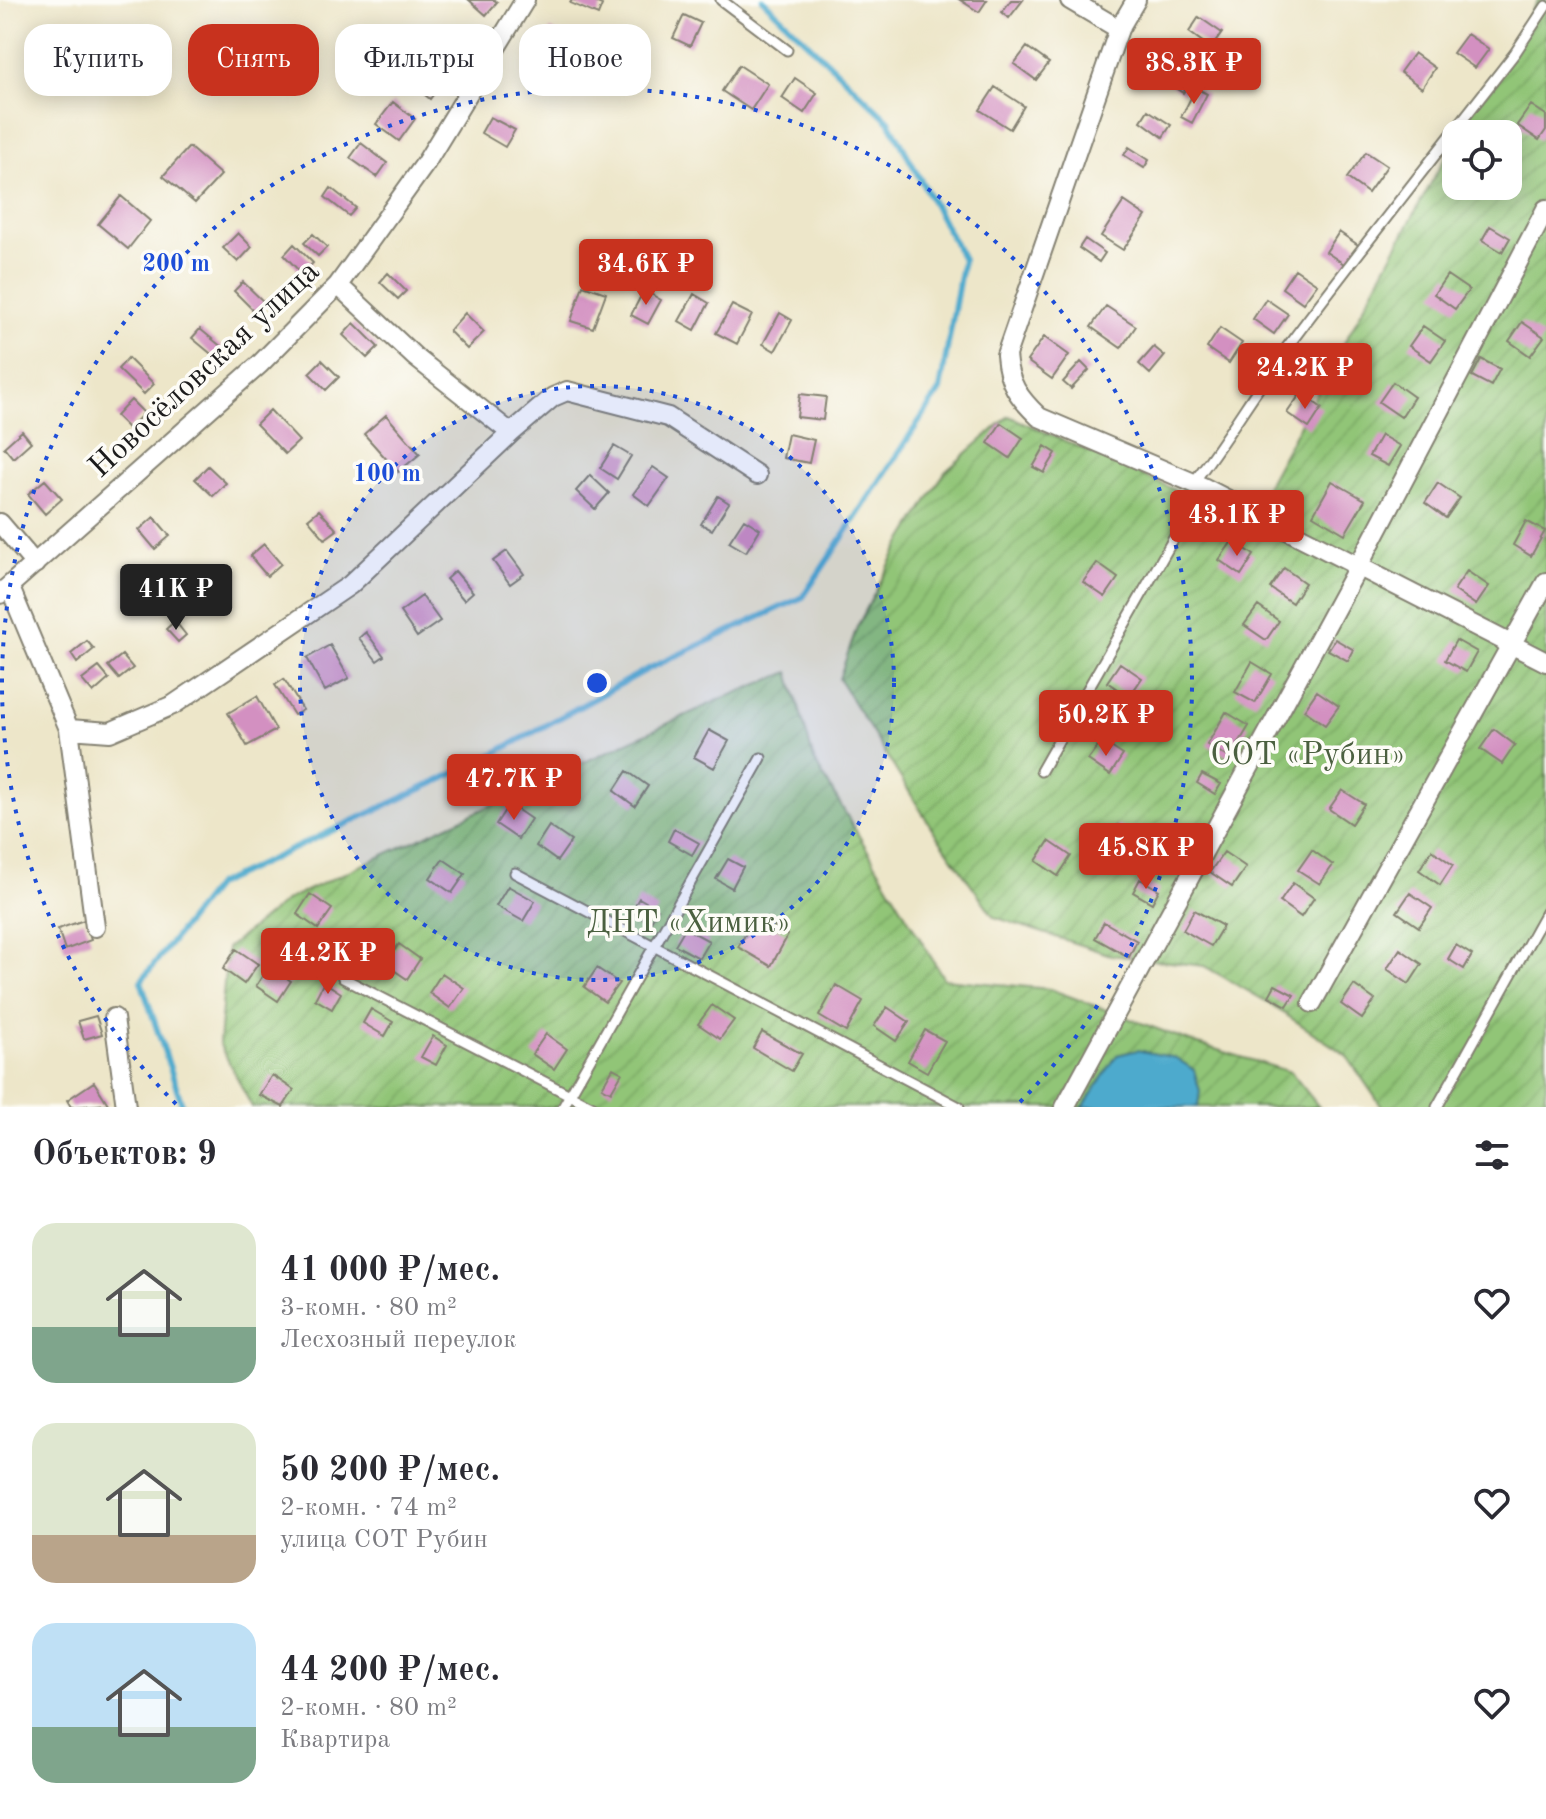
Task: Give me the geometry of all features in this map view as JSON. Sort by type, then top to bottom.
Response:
[{"type":"street","name":"Новосёловская улица","points":[[5,591],[260,364],[338,285],[425,164],[525,0]]},
{"type":"street","points":[[1070,0],[1119,29]]},
{"type":"street","points":[[1136,0],[1119,29],[1006,355],[1008,376],[1021,400],[1039,417],[1198,485],[1546,662]]},
{"type":"street","points":[[1065,1107],[1359,565],[1546,209]]},
{"type":"street","points":[[338,285],[415,357],[511,433]]},
{"type":"street","points":[[69,729],[110,732],[173,705],[350,585],[511,433],[553,397],[567,391],[668,417],[757,475]]},
{"type":"street","points":[[0,523],[35,564]]},
{"type":"street","points":[[1312,1003],[1514,645],[1546,582]]},
{"type":"street","points":[[5,591],[69,729],[95,927]]},
{"type":"street","points":[[114,1018],[126,1107]]},
{"type":"lane","points":[[721,0],[787,50]]},
{"type":"lane","points":[[1041,771],[1198,485],[1258,387],[1515,53],[1546,6]]},
{"type":"lane","points":[[563,1107],[761,758]]},
{"type":"lane","points":[[515,873],[651,948],[959,1107]]},
{"type":"lane","points":[[1437,1107],[1546,912]]},
{"type":"lane","points":[[343,978],[593,1107]]},
{"type":"green space","name":"СОТ «Рубин»","points":[[1538,0],[1546,0],[1546,1107],[1382,1107],[1346,1055],[1267,1002],[1204,966],[1111,955],[994,917],[933,830],[839,679],[857,627],[896,552],[945,472],[1009,416],[1247,522],[1442,163],[1442,200],[1522,200],[1522,120],[1466,120]]},
{"type":"green space","name":"ДНТ «Химик»","points":[[789,672],[814,760],[944,979],[1050,989],[1195,1043],[1291,1072],[1319,1107],[252,1107],[219,1043],[227,948],[288,899],[721,699]]},
{"type":"water","points":[[1137,1050],[1176,1058],[1194,1070],[1200,1091],[1198,1107],[1083,1107],[1117,1055]]},
{"type":"building","points":[[469,0],[494,0],[497,2],[486,15]]},
{"type":"building","points":[[572,0],[591,0],[602,5],[598,15],[570,3]]},
{"type":"building","points":[[960,0],[987,0],[979,12]]},
{"type":"building","points":[[1011,0],[1023,0],[1009,18],[1002,12]]},
{"type":"building","points":[[684,15],[701,23],[690,46],[673,38]]},
{"type":"building","points":[[1199,17],[1222,33],[1211,48],[1189,32]]},
{"type":"building","points":[[1467,34],[1489,49],[1475,68],[1453,53]]},
{"type":"building","points":[[1027,47],[1049,63],[1036,80],[1014,64]]},
{"type":"building","points":[[1414,53],[1435,68],[1422,88],[1400,72]]},
{"type":"building","points":[[1170,60],[1194,75],[1183,93],[1159,77]]},
{"type":"building","points":[[739,65],[768,84],[751,110],[722,91]]},
{"type":"building","points":[[795,78],[817,93],[804,113],[782,98]]},
{"type":"building","points":[[995,87],[1024,106],[1010,129],[980,110]]},
{"type":"building","points":[[1196,88],[1207,94],[1192,123],[1181,117]]},
{"type":"building","points":[[393,102],[415,119],[399,141],[376,124]]},
{"type":"building","points":[[1531,105],[1546,115],[1546,130],[1539,140],[1522,128],[1520,120]]},
{"type":"building","points":[[1148,110],[1171,125],[1163,137],[1141,121]]},
{"type":"building","points":[[490,117],[515,130],[505,147],[481,133]]},
{"type":"building","points":[[361,143],[387,163],[377,177],[350,158]]},
{"type":"building","points":[[189,147],[221,175],[195,203],[163,176]]},
{"type":"building","points":[[1129,147],[1149,160],[1144,168],[1124,155]]},
{"type":"building","points":[[1366,152],[1387,166],[1368,193],[1347,178]]},
{"type":"building","points":[[331,188],[356,208],[349,216],[325,197]]},
{"type":"building","points":[[121,196],[150,221],[128,249],[98,224]]},
{"type":"building","points":[[1124,201],[1146,216],[1123,250],[1101,236]]},
{"type":"building","points":[[1490,226],[1510,238],[1502,252],[1482,240]]},
{"type":"building","points":[[1339,232],[1361,247],[1347,266],[1326,252]]},
{"type":"building","points":[[238,233],[252,247],[238,262],[223,248]]},
{"type":"building","points":[[313,234],[327,247],[318,256],[304,243]]},
{"type":"building","points":[[1085,239],[1105,253],[1099,262],[1079,248]]},
{"type":"building","points":[[294,244],[313,263],[302,274],[284,255]]},
{"type":"building","points":[[1295,269],[1317,284],[1303,303],[1282,288]]},
{"type":"building","points":[[388,273],[406,291],[398,299],[380,282]]},
{"type":"building","points":[[1447,275],[1469,290],[1455,309],[1434,294]]},
{"type":"building","points":[[243,282],[265,303],[256,313],[234,291]]},
{"type":"building","points":[[583,285],[606,293],[593,328],[571,321]]},
{"type":"building","points":[[644,290],[661,300],[648,324],[631,315]]},
{"type":"building","points":[[694,294],[709,303],[695,330],[679,321]]},
{"type":"building","points":[[1266,299],[1288,314],[1274,334],[1253,319]]},
{"type":"building","points":[[732,305],[752,315],[737,344],[716,333]]},
{"type":"building","points":[[1106,306],[1136,326],[1121,348],[1091,327]]},
{"type":"building","points":[[465,313],[484,332],[467,349],[449,331]]},
{"type":"building","points":[[780,313],[792,320],[775,351],[763,344]]},
{"type":"building","points":[[1522,322],[1544,337],[1530,356],[1509,341]]},
{"type":"building","points":[[354,323],[378,347],[367,358],[343,335]]},
{"type":"building","points":[[1423,326],[1445,341],[1431,361],[1409,346]]},
{"type":"building","points":[[1220,328],[1242,343],[1229,363],[1207,348]]},
{"type":"building","points":[[200,329],[223,348],[215,357],[192,338]]},
{"type":"building","points":[[1044,337],[1069,355],[1052,379],[1027,361]]},
{"type":"building","points":[[1154,347],[1165,356],[1150,374],[1139,364]]},
{"type":"building","points":[[128,358],[154,384],[144,394],[118,369]]},
{"type":"building","points":[[1481,359],[1500,369],[1491,386],[1472,376]]},
{"type":"building","points":[[322,360],[339,377],[326,390],[309,373]]},
{"type":"building","points":[[1081,362],[1089,370],[1071,389],[1063,382]]},
{"type":"building","points":[[1393,382],[1414,397],[1401,417],[1379,402]]},
{"type":"building","points":[[1301,393],[1322,408],[1309,428],[1287,413]]},
{"type":"building","points":[[800,394],[826,397],[823,420],[797,417]]},
{"type":"building","points":[[131,400],[144,413],[129,429],[116,416]]},
{"type":"building","points":[[270,410],[299,441],[285,454],[256,424]]},
{"type":"building","points":[[386,415],[420,454],[398,472],[364,434]]},
{"type":"building","points":[[1001,423],[1023,438],[1010,458],[988,443]]},
{"type":"building","points":[[22,431],[31,442],[13,458],[4,447]]},
{"type":"building","points":[[788,434],[814,440],[809,463],[783,458]]},
{"type":"building","points":[[1381,435],[1400,446],[1388,466],[1369,456]]},
{"type":"building","points":[[614,446],[631,456],[617,479],[600,468]]},
{"type":"building","points":[[1045,446],[1056,453],[1044,473],[1033,467]]},
{"type":"building","points":[[208,466],[226,483],[213,496],[195,479]]},
{"type":"building","points":[[653,467],[669,478],[649,506],[633,494]]},
{"type":"building","points":[[590,475],[609,493],[595,509],[576,491]]},
{"type":"building","points":[[45,480],[62,499],[45,514],[28,494]]},
{"type":"building","points":[[1332,481],[1365,500],[1345,534],[1313,515]]},
{"type":"building","points":[[1438,483],[1460,498],[1446,518],[1425,503]]},
{"type":"building","points":[[718,496],[729,503],[712,530],[701,524]]},
{"type":"building","points":[[319,510],[337,530],[325,539],[308,519]]},
{"type":"building","points":[[154,517],[170,536],[155,549],[139,530]]},
{"type":"building","points":[[744,519],[760,529],[746,552],[729,542]]},
{"type":"building","points":[[1526,521],[1545,531],[1531,556],[1513,545]]},
{"type":"building","points":[[1233,540],[1254,555],[1241,575],[1219,560]]},
{"type":"building","points":[[264,544],[281,564],[267,576],[250,556]]},
{"type":"building","points":[[507,551],[524,574],[510,584],[493,561]]},
{"type":"building","points":[[1097,563],[1118,578],[1105,597],[1083,582]]},
{"type":"building","points":[[1284,568],[1305,583],[1292,603],[1270,588]]},
{"type":"building","points":[[455,571],[473,592],[464,600],[446,579]]},
{"type":"building","points":[[1467,571],[1489,586],[1476,605],[1454,590]]},
{"type":"building","points":[[422,596],[440,621],[417,637],[400,612]]},
{"type":"building","points":[[1258,606],[1279,621],[1266,640],[1244,625]]},
{"type":"building","points":[[175,621],[186,635],[178,642],[166,629]]},
{"type":"building","points":[[366,632],[384,656],[377,661],[359,638]]},
{"type":"building","points":[[1335,639],[1354,650],[1348,661],[1328,650]]},
{"type":"building","points":[[1456,640],[1477,652],[1466,672],[1445,660]]},
{"type":"building","points":[[87,641],[94,649],[77,663],[71,654]]},
{"type":"building","points":[[330,645],[349,678],[325,691],[307,658]]},
{"type":"building","points":[[122,655],[133,668],[119,679],[108,666]]},
{"type":"building","points":[[1252,662],[1272,674],[1255,703],[1235,692]]},
{"type":"building","points":[[1120,663],[1142,678],[1129,697],[1107,682]]},
{"type":"building","points":[[99,667],[109,679],[93,693],[82,680]]},
{"type":"building","points":[[284,679],[303,710],[294,715],[275,685]]},
{"type":"building","points":[[1317,691],[1339,706],[1325,725],[1304,710]]},
{"type":"building","points":[[257,696],[276,730],[247,746],[228,713]]},
{"type":"building","points":[[1226,712],[1249,726],[1230,758],[1207,745]]},
{"type":"building","points":[[1494,729],[1515,745],[1502,764],[1480,749]]},
{"type":"building","points":[[709,730],[729,741],[714,768],[694,757]]},
{"type":"building","points":[[1102,741],[1123,755],[1110,775],[1088,760]]},
{"type":"building","points":[[627,771],[648,786],[635,806],[614,791]]},
{"type":"building","points":[[1202,774],[1221,784],[1215,794],[1197,783]]},
{"type":"building","points":[[1342,790],[1364,804],[1351,824],[1329,809]]},
{"type":"building","points":[[509,804],[531,819],[518,839],[496,824]]},
{"type":"building","points":[[1118,825],[1142,838],[1131,858],[1107,844]]},
{"type":"building","points":[[549,826],[571,841],[557,861],[536,846]]},
{"type":"building","points":[[674,829],[699,843],[692,855],[668,841]]},
{"type":"building","points":[[1049,841],[1071,856],[1058,876],[1036,861]]},
{"type":"building","points":[[1312,850],[1333,865],[1320,884],[1298,870]]},
{"type":"building","points":[[1432,850],[1453,865],[1440,885],[1419,870]]},
{"type":"building","points":[[1224,852],[1246,867],[1232,887],[1210,872]]},
{"type":"building","points":[[443,859],[465,874],[452,893],[430,878]]},
{"type":"building","points":[[728,859],[743,867],[732,888],[716,879]]},
{"type":"building","points":[[1140,879],[1159,890],[1152,903],[1133,892]]},
{"type":"building","points":[[1293,883],[1314,898],[1301,917],[1280,902]]},
{"type":"building","points":[[508,886],[535,901],[523,921],[496,906]]},
{"type":"building","points":[[1410,893],[1432,908],[1419,927],[1397,912]]},
{"type":"building","points":[[310,894],[332,909],[318,929],[297,914]]},
{"type":"building","points":[[639,898],[658,909],[650,923],[631,912]]},
{"type":"building","points":[[1194,910],[1223,926],[1211,946],[1183,930]]},
{"type":"building","points":[[756,916],[788,935],[771,966],[738,947]]},
{"type":"building","points":[[84,920],[91,940],[65,950],[58,929]]},
{"type":"building","points":[[1104,922],[1137,941],[1129,957],[1095,938]]},
{"type":"building","points":[[685,928],[709,941],[699,958],[675,945]]},
{"type":"building","points":[[360,938],[368,943],[360,958],[351,953]]},
{"type":"building","points":[[399,944],[420,959],[407,979],[385,964]]},
{"type":"building","points":[[1456,945],[1472,955],[1464,969],[1448,959]]},
{"type":"building","points":[[236,949],[258,964],[244,984],[223,969]]},
{"type":"building","points":[[1400,949],[1422,964],[1409,984],[1387,969]]},
{"type":"building","points":[[269,966],[291,981],[278,1001],[256,986]]},
{"type":"building","points":[[597,968],[619,983],[605,1002],[584,987]]},
{"type":"building","points":[[442,973],[464,988],[450,1008],[429,993]]},
{"type":"building","points":[[324,982],[341,993],[332,1009],[315,999]]},
{"type":"building","points":[[836,985],[863,1001],[846,1032],[819,1016]]},
{"type":"building","points":[[1275,985],[1294,995],[1287,1006],[1269,996]]},
{"type":"building","points":[[1354,985],[1375,1000],[1362,1019],[1341,1004]]},
{"type":"building","points":[[712,1005],[734,1020],[720,1039],[698,1024]]},
{"type":"building","points":[[887,1007],[909,1022],[896,1041],[874,1026]]},
{"type":"building","points":[[371,1009],[393,1022],[385,1036],[363,1023]]},
{"type":"building","points":[[96,1016],[102,1034],[84,1039],[78,1021]]},
{"type":"building","points":[[925,1030],[945,1041],[927,1072],[908,1061]]},
{"type":"building","points":[[762,1032],[802,1054],[792,1071],[753,1048]]},
{"type":"building","points":[[546,1034],[567,1049],[554,1069],[532,1054]]},
{"type":"building","points":[[433,1036],[447,1045],[436,1065],[421,1057]]},
{"type":"building","points":[[613,1068],[622,1073],[611,1092],[602,1087]]},
{"type":"building","points":[[272,1075],[294,1090],[283,1107],[259,1095]]},
{"type":"building","points":[[94,1082],[108,1104],[71,1107],[67,1100]]},
{"type":"waterway","points":[[183,1107],[141,981],[216,885],[481,761],[648,669],[803,597],[940,390],[963,259],[889,121],[763,0]]}]
